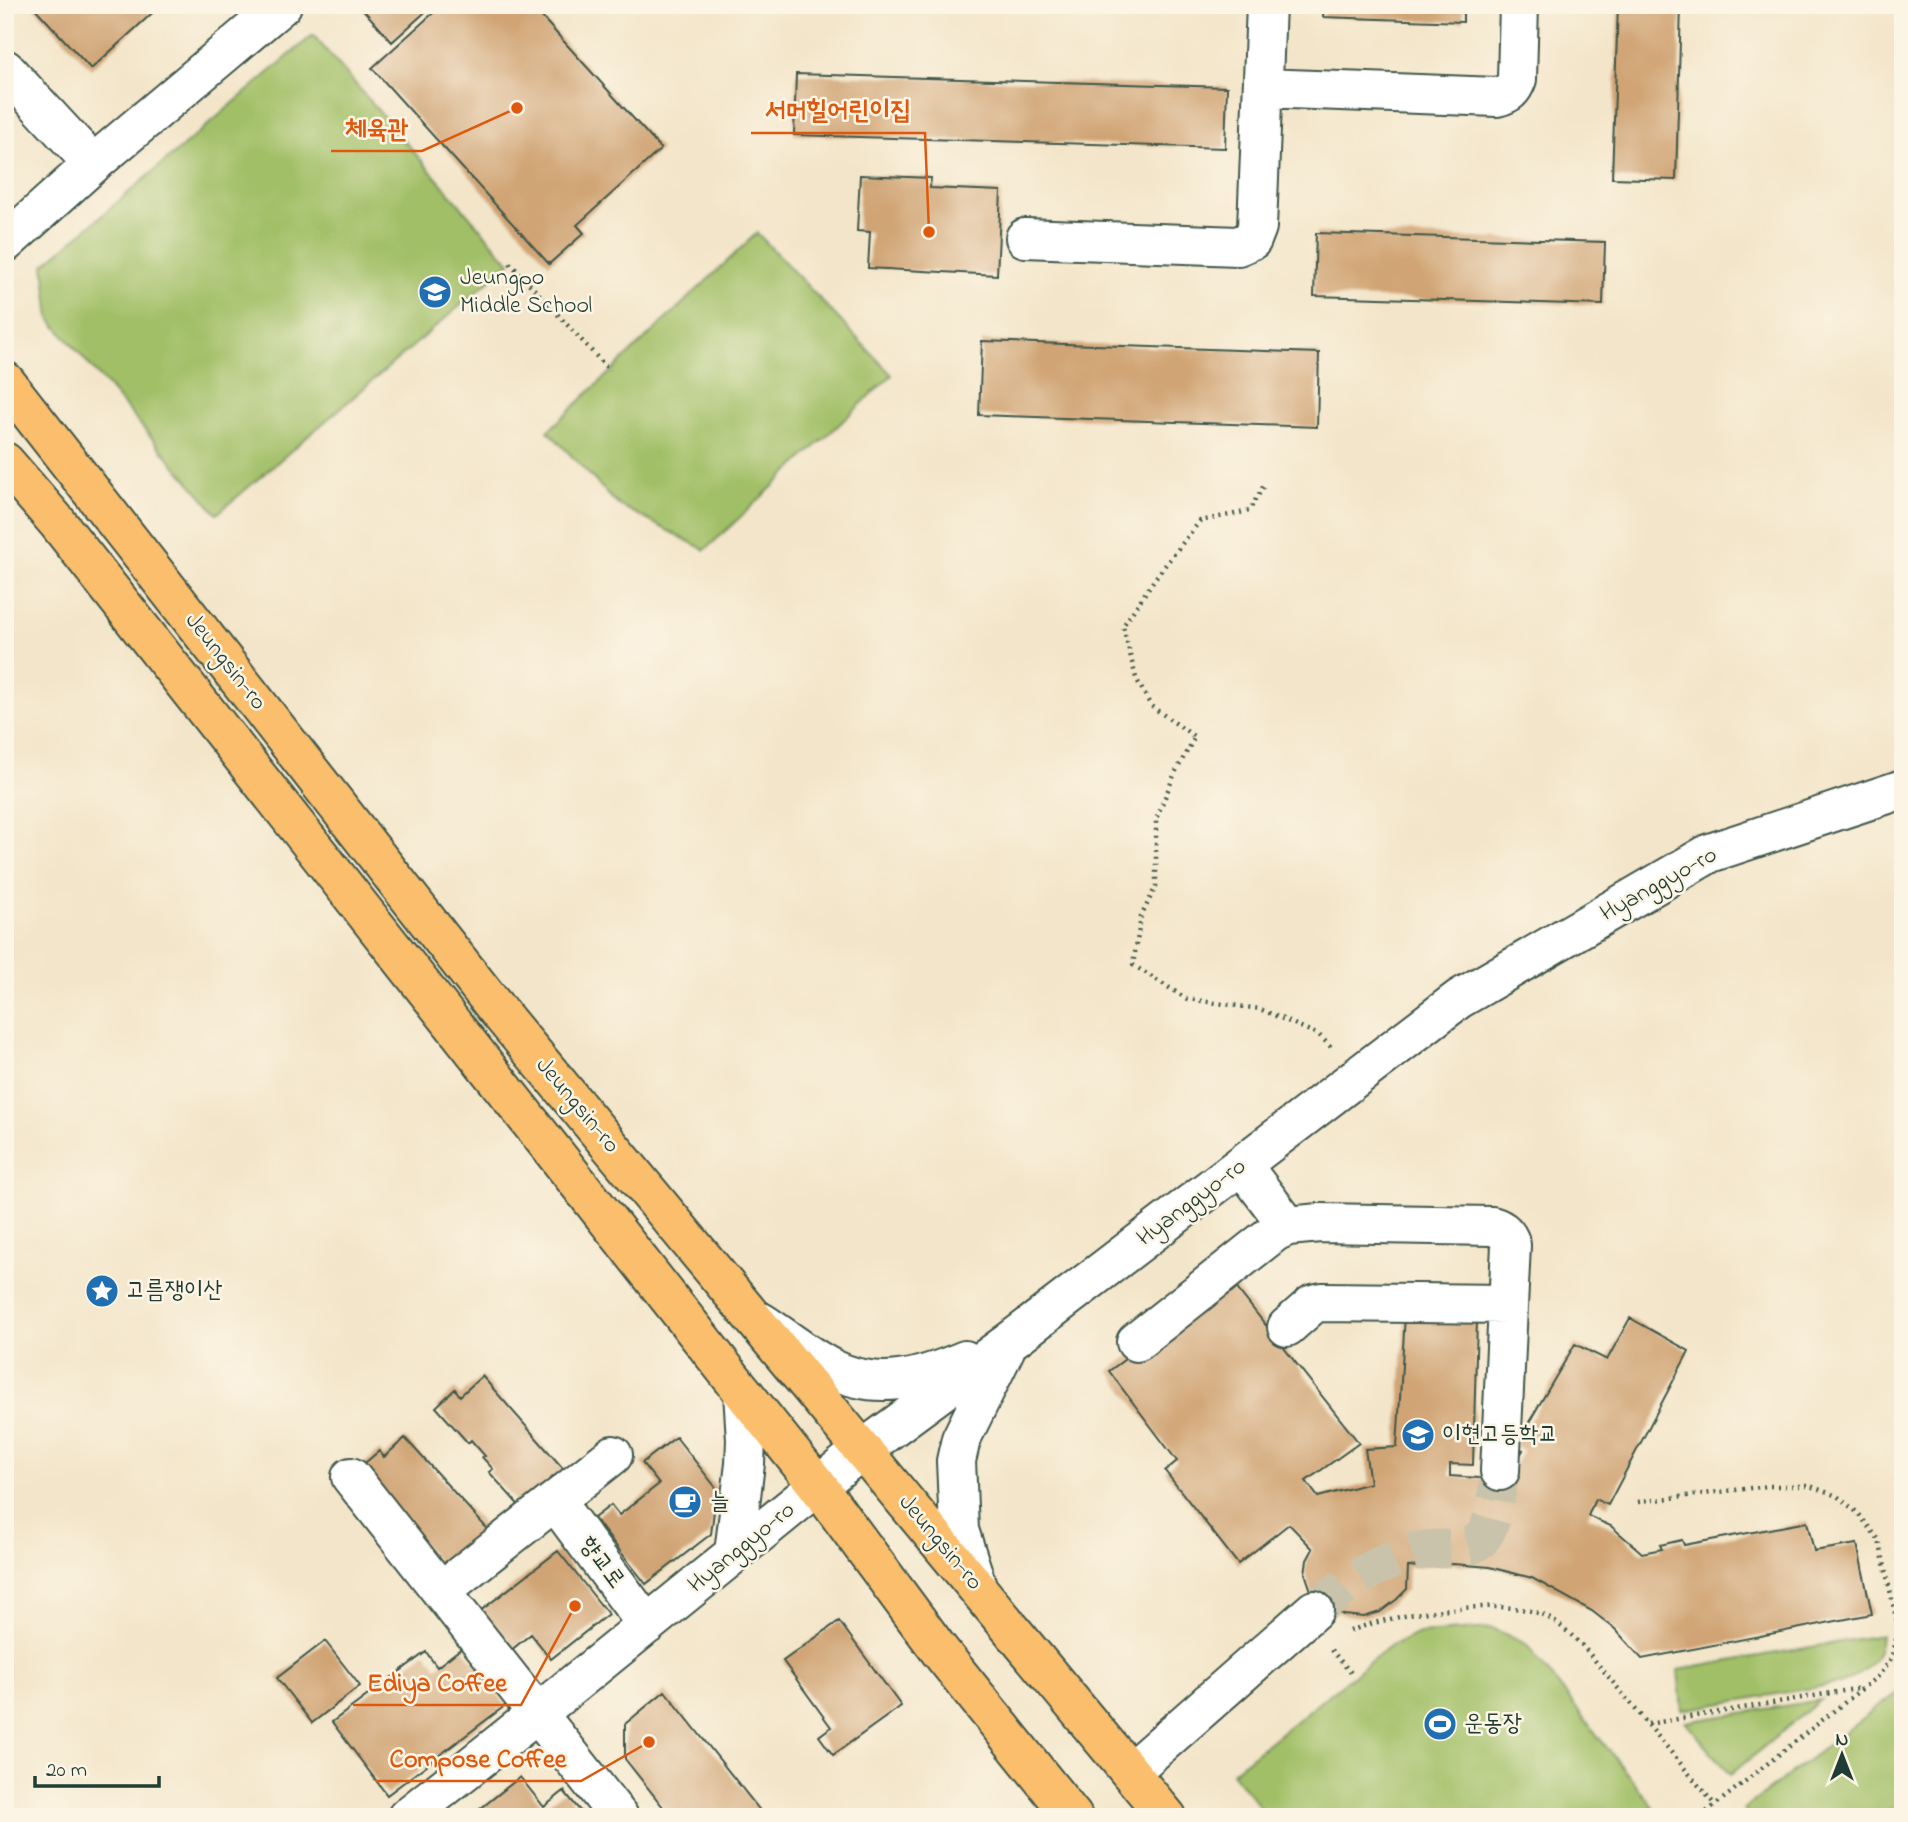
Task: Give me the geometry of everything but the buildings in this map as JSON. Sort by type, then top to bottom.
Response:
[{"type":"main road","name":"Jeungsin-ro","points":[[5,381],[494,1006],[1167,1817]]},
{"type":"main road","name":"Jeungsin-ro","points":[[5,461],[57,522],[818,1486],[939,1650],[1073,1817]]},
{"type":"street","points":[[5,243],[93,164],[282,5]]},
{"type":"street","points":[[1025,238],[1238,246],[1247,243],[1255,235],[1257,227],[1266,5]]},
{"type":"street","points":[[1262,88],[1497,97],[1510,92],[1517,79],[1519,5]]},
{"type":"street","points":[[5,69],[93,164]]},
{"type":"street","name":"Hyanggyo-ro","points":[[407,1817],[862,1450],[1009,1342],[1459,999],[1710,853],[1903,789]]},
{"type":"street","points":[[1241,1165],[1289,1226]]},
{"type":"street","points":[[1136,1342],[1275,1233],[1289,1226],[1320,1223],[1500,1228],[1506,1233],[1511,1245],[1500,1471]]},
{"type":"street","points":[[1287,1327],[1313,1304],[1322,1302],[1508,1304]]},
{"type":"street","points":[[752,1316],[834,1369],[851,1376],[873,1380],[905,1380],[930,1374],[1009,1342]]},
{"type":"street","points":[[978,1589],[959,1530],[956,1461],[961,1439],[1009,1342]]},
{"type":"street","points":[[734,1553],[745,1464],[743,1392]]},
{"type":"street","points":[[441,1591],[613,1455]]},
{"type":"street","points":[[351,1477],[619,1817]]},
{"type":"street","name":"향교로","points":[[555,1501],[647,1625]]},
{"type":"street","points":[[1130,1772],[1314,1610]]},
{"type":"path","points":[[510,263],[610,371]]},
{"type":"path","points":[[1262,487],[1249,511],[1200,521],[1156,577],[1123,626],[1136,678],[1151,706],[1195,737],[1175,773],[1156,819],[1156,886],[1141,917],[1133,965],[1187,999],[1260,1009],[1319,1035],[1336,1052]]},
{"type":"path","points":[[1638,1502],[1768,1486],[1810,1486],[1837,1496],[1858,1513],[1879,1540],[1898,1627],[1890,1661],[1878,1676],[1700,1817]]},
{"type":"path","points":[[1345,1633],[1371,1623],[1465,1607],[1495,1607],[1542,1614],[1562,1626],[1582,1645],[1715,1805]]},
{"type":"path","points":[[1329,1647],[1337,1640]]},
{"type":"path","points":[[1648,1724],[1862,1688]]},
{"type":"green space","points":[[313,35],[510,263],[217,514],[50,319],[44,265]]},
{"type":"green space","points":[[757,233],[892,375],[705,550],[617,504],[548,431]]},
{"type":"green space","name":"운동장","points":[[1492,1628],[1526,1644],[1661,1817],[1268,1817],[1232,1772],[1391,1645],[1420,1633]]},
{"type":"green space","points":[[1881,1635],[1878,1652],[1870,1665],[1842,1683],[1682,1710],[1678,1670]]},
{"type":"green space","points":[[1903,1688],[1903,1800],[1881,1817],[1750,1817],[1744,1809]]},
{"type":"green space","points":[[1820,1700],[1730,1775],[1686,1722]]},
{"type":"tunnel","points":[[1314,1610],[1352,1582],[1393,1559],[1423,1550],[1461,1548],[1481,1539],[1489,1525],[1500,1471]]},
{"type":"place","name":"체육관","points":[[517,108]]},
{"type":"place","name":"서머힐어린이집","points":[[929,232]]},
{"type":"place","name":"Jeungpo Middle School","points":[[435,292]]},
{"type":"place","name":"고름쟁이산","points":[[102,1291]]},
{"type":"place","name":"이현고등학교","points":[[1418,1435]]},
{"type":"place","name":"늘","points":[[685,1502]]},
{"type":"place","name":"Ediya Coffee","points":[[575,1606]]},
{"type":"place","name":"운동장","points":[[1440,1724]]},
{"type":"place","name":"Compose Coffee","points":[[649,1742]]}]
